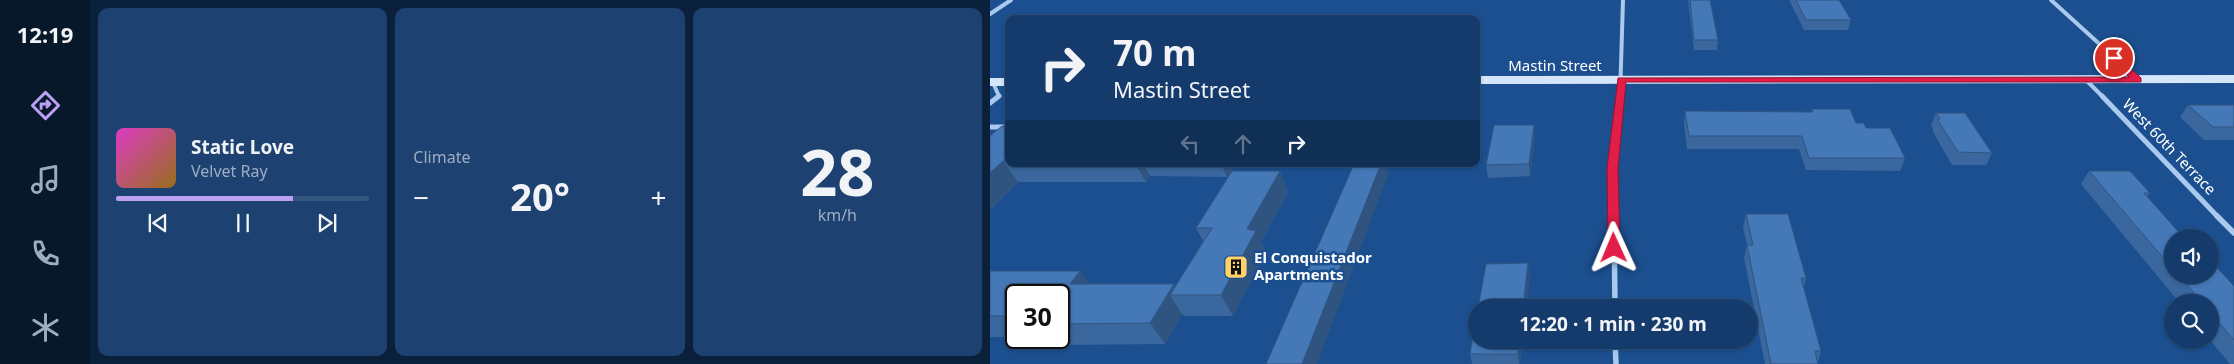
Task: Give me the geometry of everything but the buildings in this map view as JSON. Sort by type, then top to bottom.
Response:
[{"type":"street","points":[[990,14],[1011,0]]},
{"type":"street","points":[[1615,299],[1613,168],[1622,80],[1623,0]]},
{"type":"street","name":"West 60th Terrace","points":[[2051,0],[2138,80]]},
{"type":"street","name":"Mastin Street","points":[[1480,80],[2234,79]]},
{"type":"street","name":"West 60th Terrace","points":[[2086,80],[2234,233]]},
{"type":"street","points":[[990,103],[999,96],[991,83],[1005,82]]},
{"type":"street","points":[[990,127],[1005,126]]},
{"type":"street","points":[[1616,349],[1616,364]]},
{"type":"place","name":"El Conquistador Apartments","points":[[1236,267]]},
{"type":"route","points":[[1614,248],[1613,168],[1622,80],[2138,80],[2114,58]]}]
